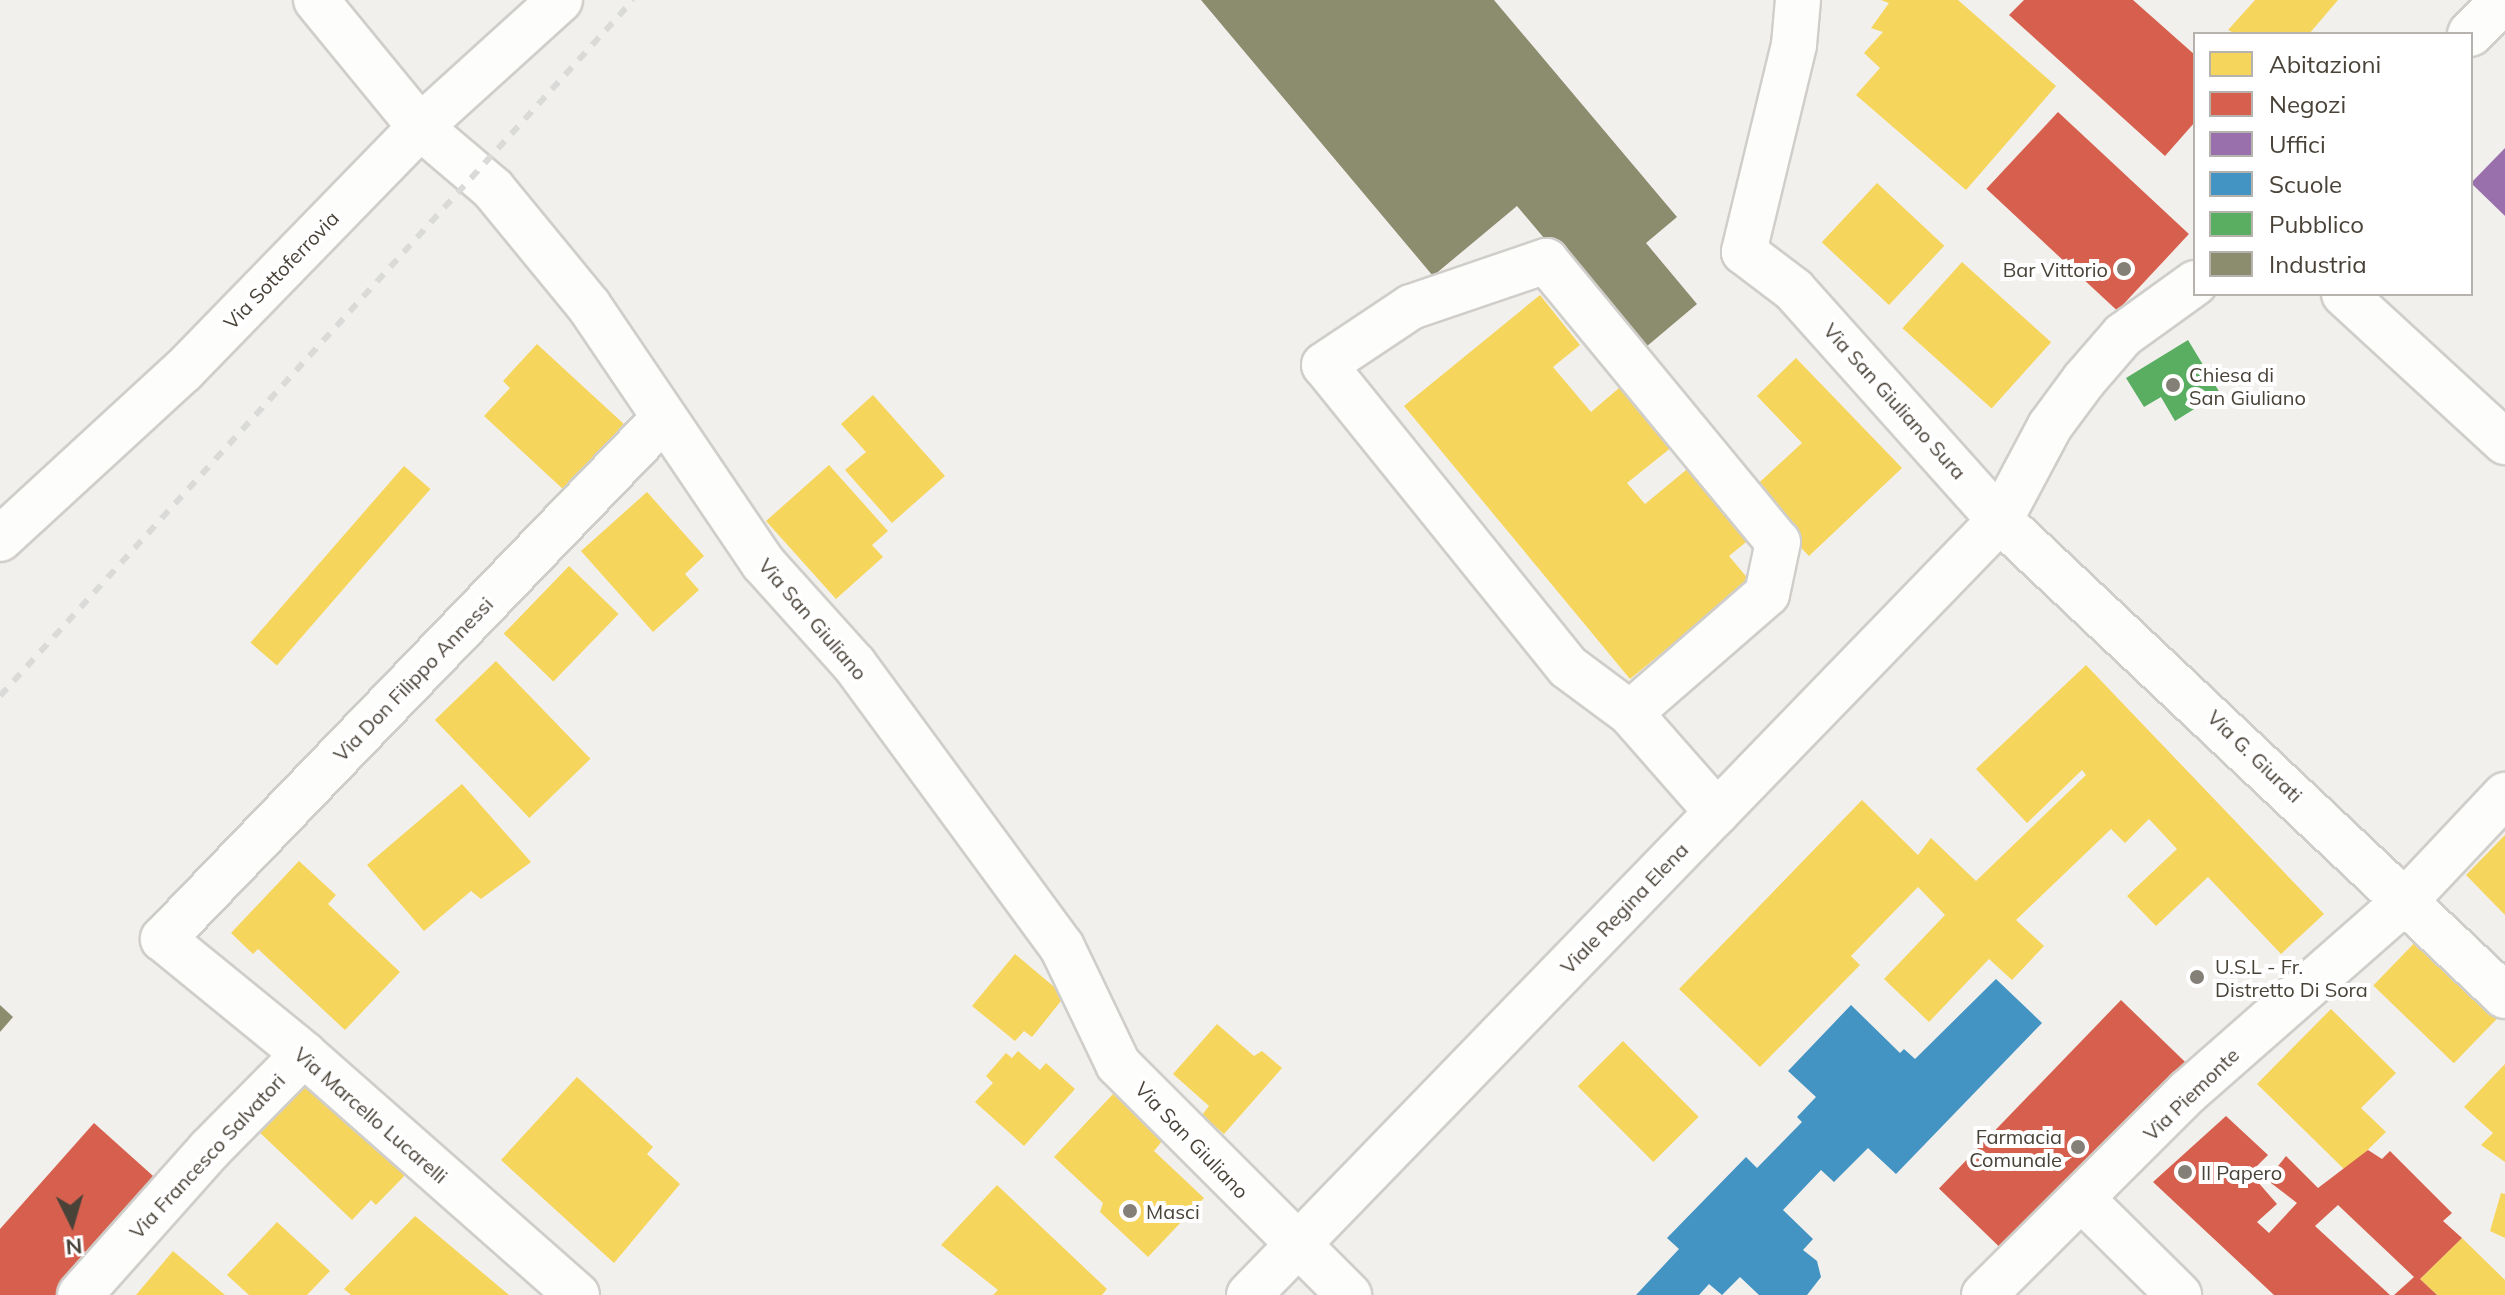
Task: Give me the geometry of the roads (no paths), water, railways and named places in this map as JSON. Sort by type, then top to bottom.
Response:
[{"type":"street","name":"Via San Giuliano","points":[[316,0],[420,127],[477,172],[589,306],[763,563],[854,664],[1062,947],[1118,1064],[1296,1246],[1349,1295]]},
{"type":"street","name":"Via Sottoferrovia","points":[[0,539],[183,371],[420,127],[560,0]]},
{"type":"street","name":"Via San Giuliano Sura","points":[[1798,0],[1794,45],[1744,252],[1794,290],[2000,520]]},
{"type":"street","points":[[2472,32],[2504,0]]},
{"type":"street","points":[[1630,713],[1767,594],[1778,542],[1546,261],[1411,307],[1324,365],[1568,667],[1630,713],[1717,812]]},
{"type":"street","points":[[2000,520],[2050,426],[2084,380],[2123,335],[2193,284]]},
{"type":"street","points":[[2346,296],[2505,442]]},
{"type":"street","name":"Via Don Filippo Annessi","points":[[163,939],[663,419]]},
{"type":"street","name":"Viale Regina Elena","points":[[1249,1295],[2000,520]]},
{"type":"street","name":"Via G. Giurati","points":[[2000,520],[2505,996]]},
{"type":"street","name":"Via Piemonte","points":[[1984,1295],[2084,1201],[2189,1091],[2405,901],[2505,795]]},
{"type":"street","name":"Via Marcello Lucarelli","points":[[163,939],[304,1054],[577,1295]]},
{"type":"street","name":"Via Francesco Salvatori","points":[[80,1295],[209,1150],[304,1054]]},
{"type":"street","points":[[2084,1201],[2179,1295]]},
{"type":"railway","points":[[0,696],[633,0]]},
{"type":"place","name":"Bar Vittorio","points":[[2124,269]]},
{"type":"place","name":"Chiesa di San Giuliano","points":[[2173,385]]},
{"type":"place","name":"U.S.L - Fr. Distretto Di Sora","points":[[2197,977]]},
{"type":"place","name":"Farmacia Comunale","points":[[2078,1147]]},
{"type":"place","name":"Il Papero","points":[[2185,1172]]},
{"type":"place","name":"Masci","points":[[1130,1211]]}]
